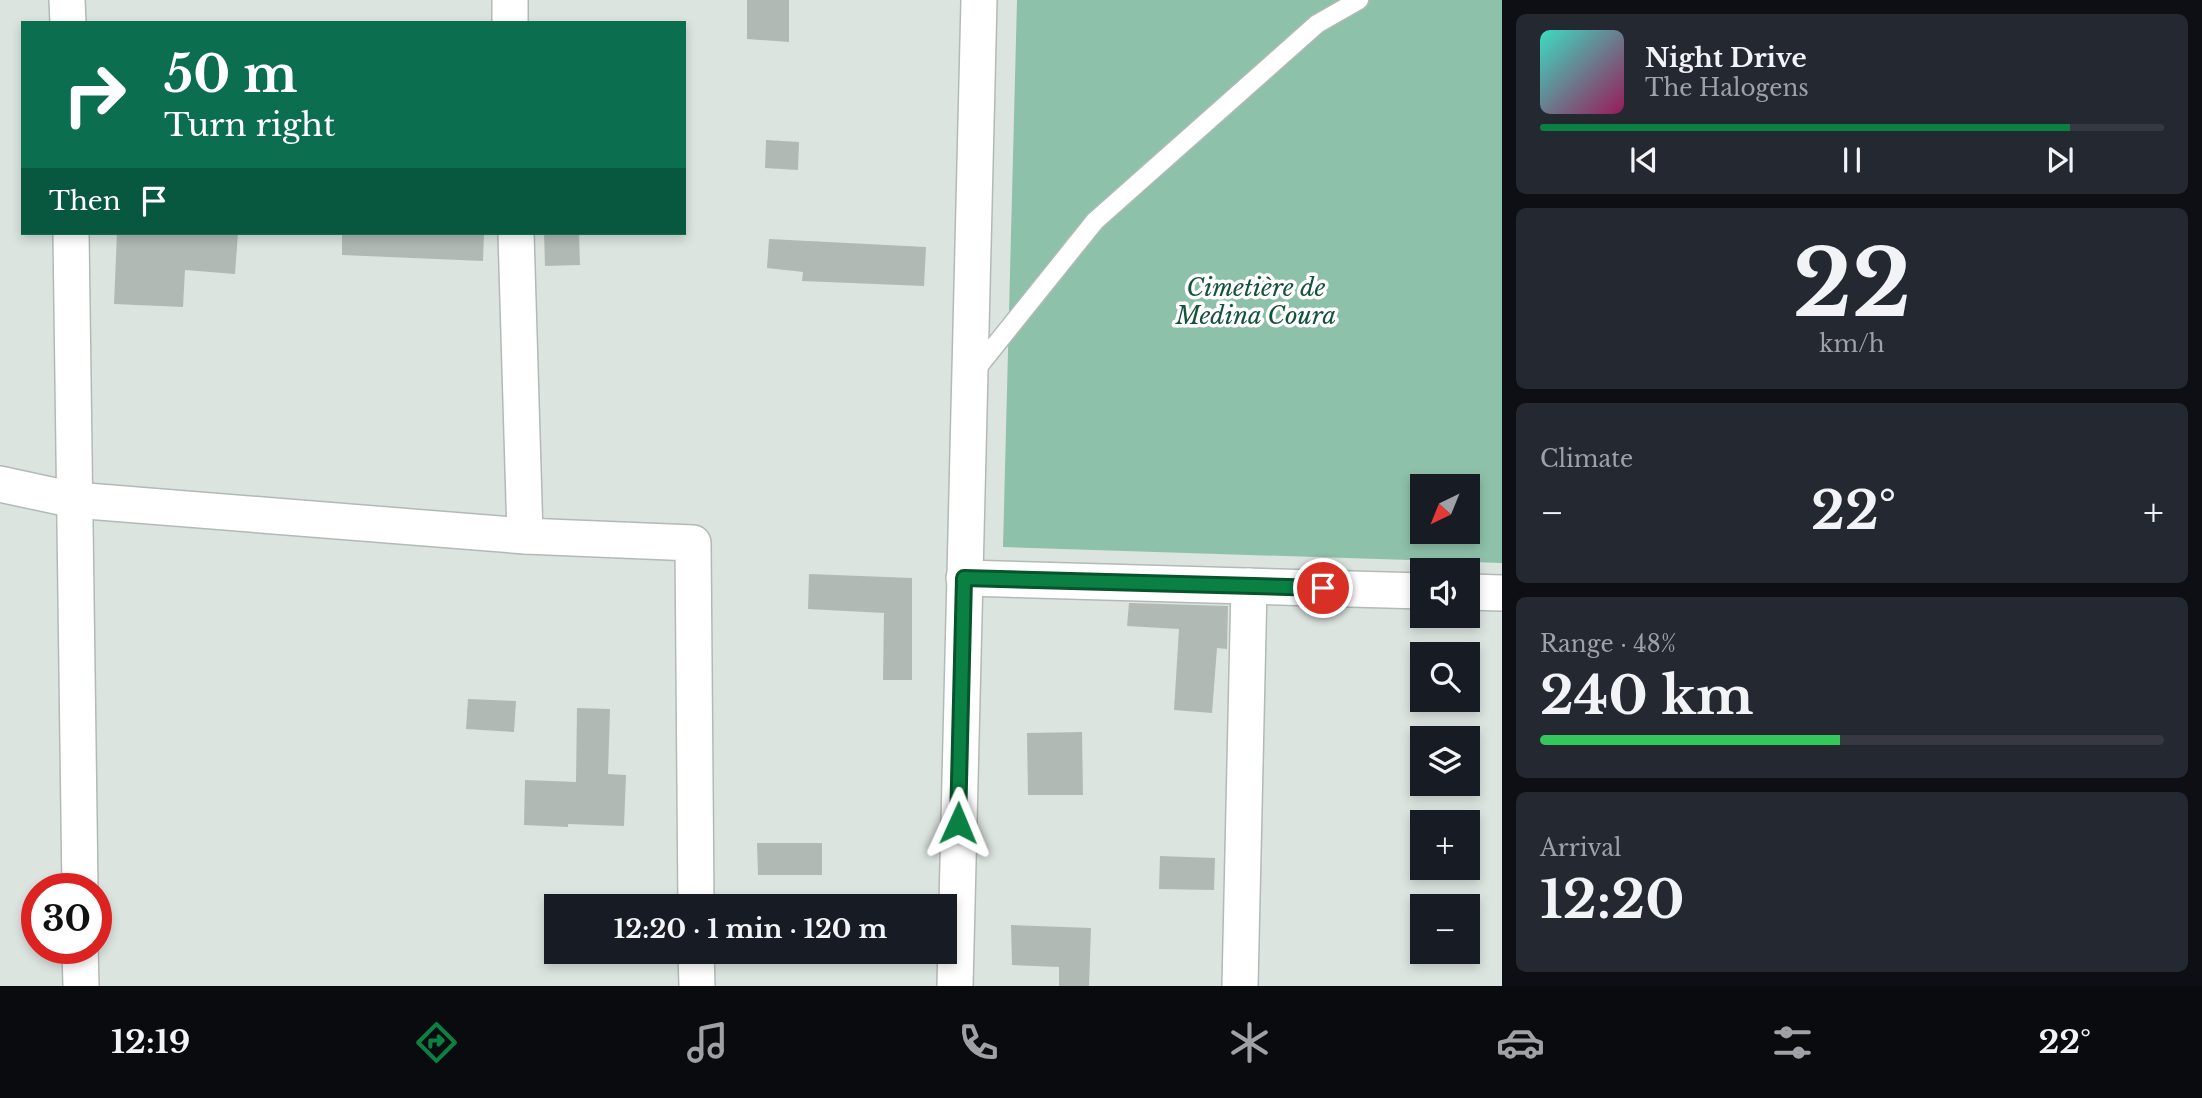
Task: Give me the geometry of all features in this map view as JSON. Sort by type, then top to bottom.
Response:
[{"type":"street","points":[[67,0],[68,21]]},
{"type":"street","points":[[510,0],[510,21]]},
{"type":"street","points":[[955,986],[979,0]]},
{"type":"street","points":[[71,235],[80,873]]},
{"type":"street","points":[[516,235],[525,536]]},
{"type":"street","points":[[0,484],[74,500],[525,536],[693,543],[696,894]]},
{"type":"street","points":[[964,578],[1410,591]]},
{"type":"street","points":[[1240,986],[1249,586]]},
{"type":"street","points":[[1480,592],[1502,593]]},
{"type":"street","points":[[80,964],[81,986]]},
{"type":"street","points":[[696,964],[696,986]]},
{"type":"lane","points":[[969,379],[1095,221],[1317,24],[1359,0]]},
{"type":"green space","name":"Cimetière de Medina Coura","points":[[1017,0],[1502,0],[1502,563],[1480,562],[1480,558],[1410,560],[1003,547]]},
{"type":"building","points":[[747,0],[789,0],[789,42],[747,39]]},
{"type":"building","points":[[766,140],[799,142],[798,170],[765,168]]},
{"type":"building","points":[[117,235],[238,235],[235,274],[185,270],[183,307],[114,304]]},
{"type":"building","points":[[342,235],[484,235],[483,261],[342,255]]},
{"type":"building","points":[[544,235],[579,235],[580,265],[545,266]]},
{"type":"building","points":[[769,239],[926,247],[924,286],[802,281],[803,272],[767,268]]},
{"type":"building","points":[[809,574],[912,578],[912,680],[883,680],[884,613],[808,609]]},
{"type":"building","points":[[1129,603],[1228,606],[1227,649],[1217,648],[1212,713],[1174,710],[1179,629],[1127,626]]},
{"type":"building","points":[[468,699],[516,701],[514,732],[466,729]]},
{"type":"building","points":[[577,708],[610,709],[608,774],[626,775],[624,826],[524,825],[525,780],[576,782]]},
{"type":"building","points":[[1082,732],[1083,795],[1028,795],[1027,733]]},
{"type":"building","points":[[757,843],[822,843],[822,875],[758,875]]},
{"type":"building","points":[[1160,856],[1215,858],[1214,890],[1159,889]]},
{"type":"building","points":[[1011,925],[1091,928],[1089,986],[1059,986],[1059,967],[1012,965]]},
{"type":"route","points":[[958,823],[964,578],[1323,588]]}]
